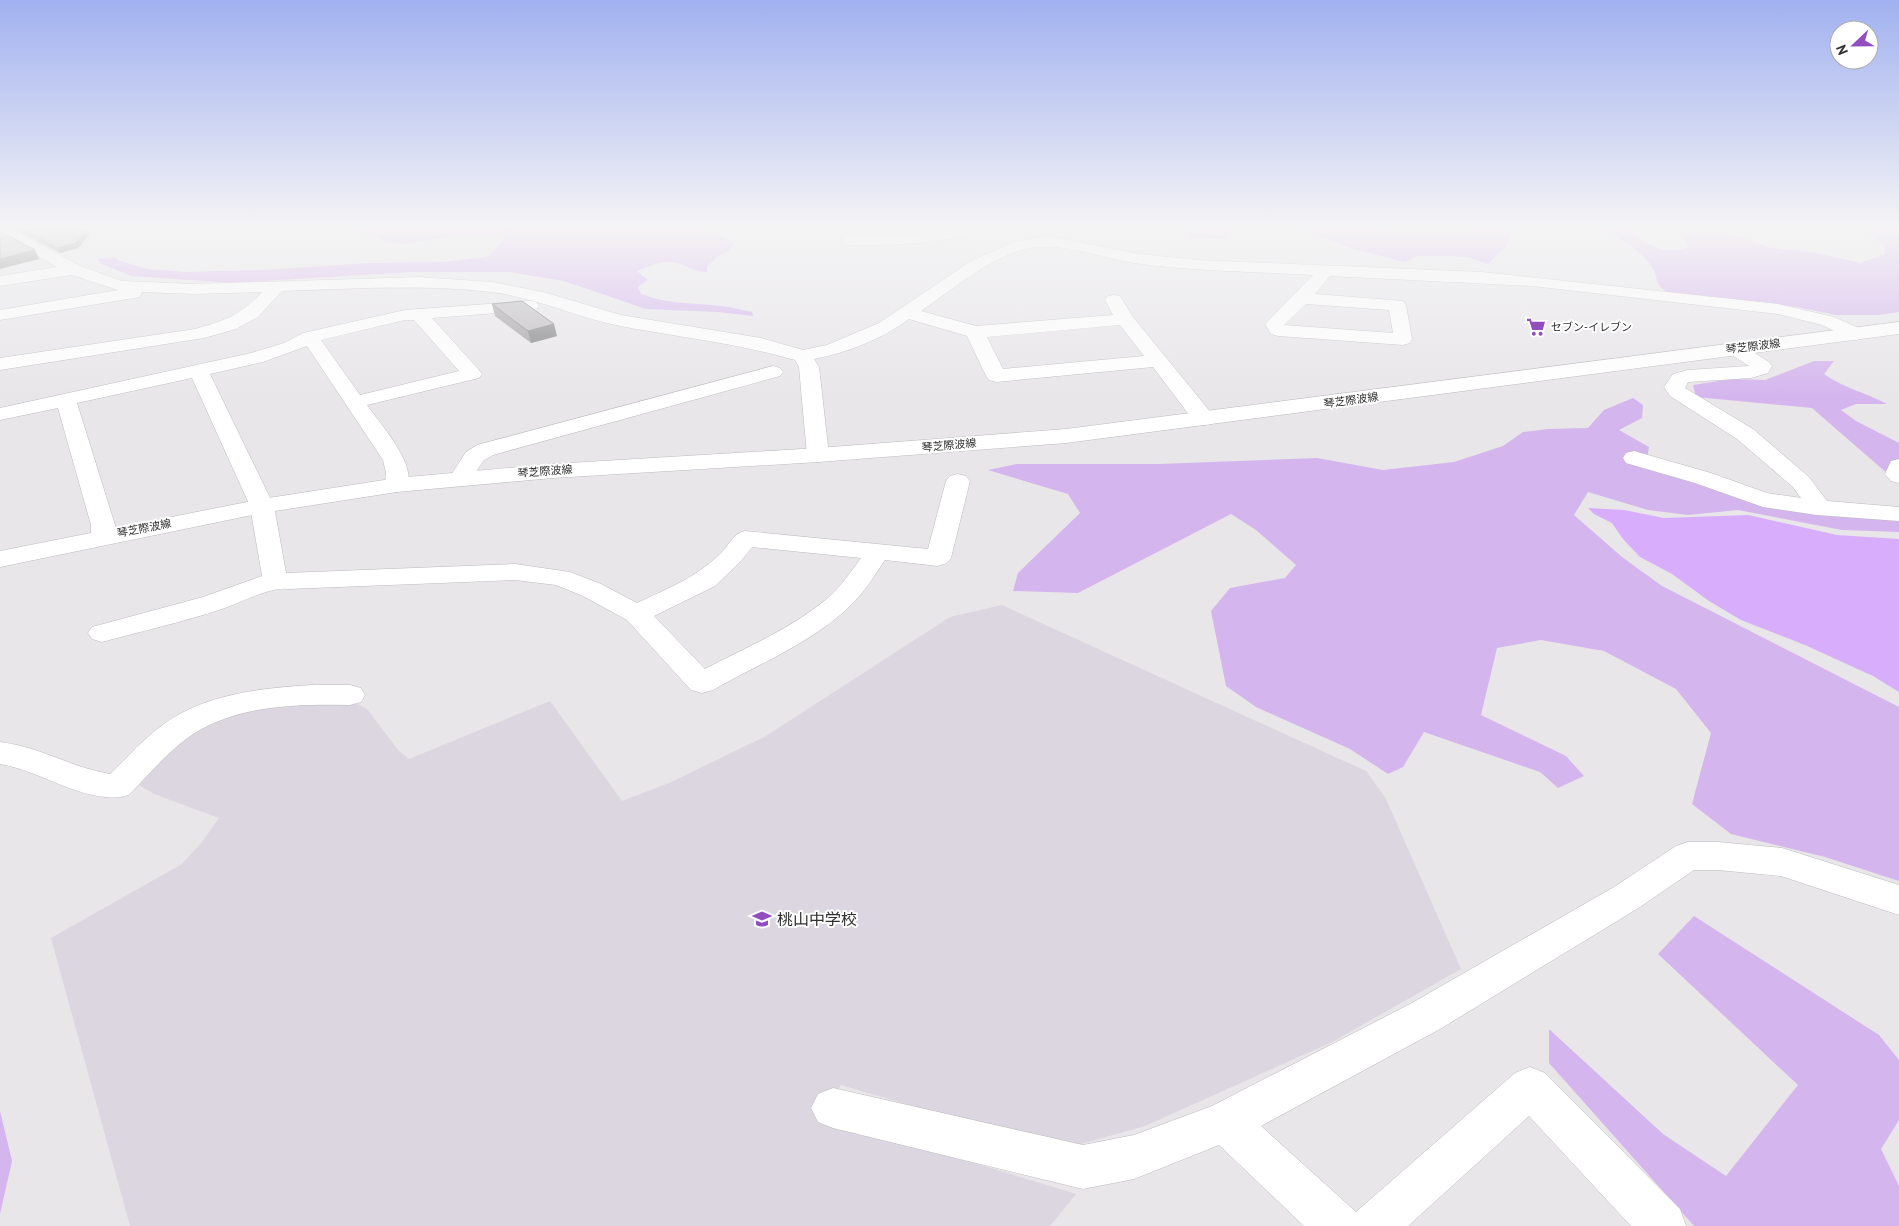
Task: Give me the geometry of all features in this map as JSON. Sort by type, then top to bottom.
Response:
[{"type":"street","points":[[114,284],[155,289],[370,284]]},
{"type":"street","points":[[465,284],[492,287],[556,301],[619,320],[761,344],[802,356],[832,350],[866,337],[886,327],[948,284]]},
{"type":"street","points":[[1302,298],[1397,305],[1403,340],[1278,330],[1274,324],[1314,284]]},
{"type":"street","points":[[1558,284],[1778,308],[1828,321],[1856,334]]},
{"type":"street","points":[[0,364],[197,334],[229,325],[252,313],[277,287]]},
{"type":"street","points":[[0,315],[155,289]]},
{"type":"street","points":[[1114,300],[1125,319],[1204,420]]},
{"type":"street","points":[[0,414],[199,372],[256,358],[290,347],[310,337],[405,315],[537,305],[556,301]]},
{"type":"street","points":[[907,313],[975,332],[1125,319]]},
{"type":"street","points":[[355,402],[472,374],[421,317],[422,314]]},
{"type":"street","name":"琴芝際波線","points":[[0,559],[104,536],[262,506],[397,485],[462,478],[818,455],[1066,436],[1204,420],[1734,348],[1899,328]]},
{"type":"street","points":[[975,332],[996,376],[1157,361]]},
{"type":"street","points":[[310,337],[394,460],[398,473],[397,485]]},
{"type":"street","points":[[1734,348],[1758,362],[1762,366],[1761,369],[1751,372],[1688,376],[1680,378],[1674,387],[1677,392],[1686,398],[1745,434],[1765,454],[1801,482],[1814,499],[1817,508]]},
{"type":"street","points":[[802,356],[809,367],[818,455]]},
{"type":"street","points":[[199,372],[262,506],[273,573],[277,579]]},
{"type":"street","points":[[462,478],[474,457],[490,448],[773,372]]},
{"type":"street","points":[[66,400],[104,525],[104,536]]},
{"type":"street","points":[[1634,458],[1704,478],[1763,500],[1817,508],[1899,514]]},
{"type":"street","points":[[1899,466],[1897,474],[1899,476]]},
{"type":"street","points":[[637,614],[706,580],[732,556],[745,539],[877,554],[938,558],[958,481]]},
{"type":"street","points":[[102,633],[182,613],[250,591],[277,579],[288,581],[515,572],[560,578],[592,590],[637,614],[702,682],[803,627],[834,606],[858,581],[877,554]]},
{"type":"street","points":[[0,753],[22,756],[93,783],[117,787],[172,734],[194,719],[216,711],[275,698],[314,694],[350,696]]},
{"type":"street","points":[[833,1108],[1083,1167],[1134,1157],[1226,1122],[1426,1016],[1627,897],[1660,873],[1688,856],[1718,856],[1782,862],[1899,900]]},
{"type":"street","points":[[1373,1226],[1530,1087],[1664,1226]]},
{"type":"street","points":[[1226,1122],[1338,1226]]},
{"type":"shaded area","points":[[573,284],[642,284],[638,287],[641,294],[651,297],[733,308],[752,312],[753,316],[718,312],[646,309]]},
{"type":"shaded area","points":[[1658,284],[1899,284],[1899,312],[1878,315],[1836,315],[1797,307],[1667,292]]},
{"type":"shaded area","points":[[1814,361],[1834,361],[1824,374],[1839,383],[1887,404],[1856,404],[1841,410],[1856,421],[1899,443],[1899,479],[1888,474],[1812,408],[1696,397],[1693,385],[1731,379],[1765,380]]},
{"type":"shaded area","points":[[1633,398],[1643,405],[1642,418],[1619,430],[1649,447],[1646,464],[1747,499],[1899,519],[1899,532],[1842,530],[1738,510],[1688,515],[1648,510],[1588,492],[1574,515],[1622,557],[1662,586],[1899,707],[1899,881],[1825,857],[1731,834],[1692,804],[1711,733],[1676,689],[1604,651],[1541,640],[1497,648],[1481,715],[1566,756],[1584,776],[1558,788],[1540,772],[1424,732],[1403,767],[1388,774],[1350,749],[1256,707],[1226,686],[1211,611],[1230,588],[1285,578],[1296,565],[1256,530],[1231,514],[1078,593],[1013,591],[1018,573],[1080,513],[1068,494],[988,470],[1017,464],[1159,464],[1317,458],[1383,470],[1454,462],[1503,446],[1523,432],[1588,428],[1604,410]]},
{"type":"shaded area","points":[[1588,508],[1624,510],[1664,518],[1748,515],[1837,535],[1899,539],[1899,692],[1873,676],[1805,645],[1741,620],[1709,601],[1672,574],[1640,557],[1623,539],[1612,523],[1594,514]]},
{"type":"shaded area","name":"桃山中学校","points":[[1002,605],[1366,771],[1385,797],[1461,969],[1332,1042],[1145,1126],[1070,1147],[1008,1134],[841,1085],[820,1116],[1076,1194],[1050,1226],[130,1226],[51,938],[182,864],[202,842],[219,818],[154,794],[139,785],[177,739],[209,720],[284,702],[346,698],[367,709],[398,750],[409,759],[550,701],[622,801],[669,783],[766,736],[950,617]]},
{"type":"shaded area","points":[[1694,916],[1879,1035],[1899,1060],[1899,1120],[1881,1149],[1899,1186],[1899,1226],[1694,1226],[1549,1063],[1549,1029],[1663,1134],[1726,1176],[1798,1085],[1658,954]]},
{"type":"shaded area","points":[[0,1111],[12,1161],[0,1214]]},
{"type":"building","points":[[522,301],[554,324],[528,331],[492,304]]},
{"type":"place","name":"セブン-イレブン","points":[[1536,327]]},
{"type":"place","name":"桃山中学校","points":[[762,919]]}]
